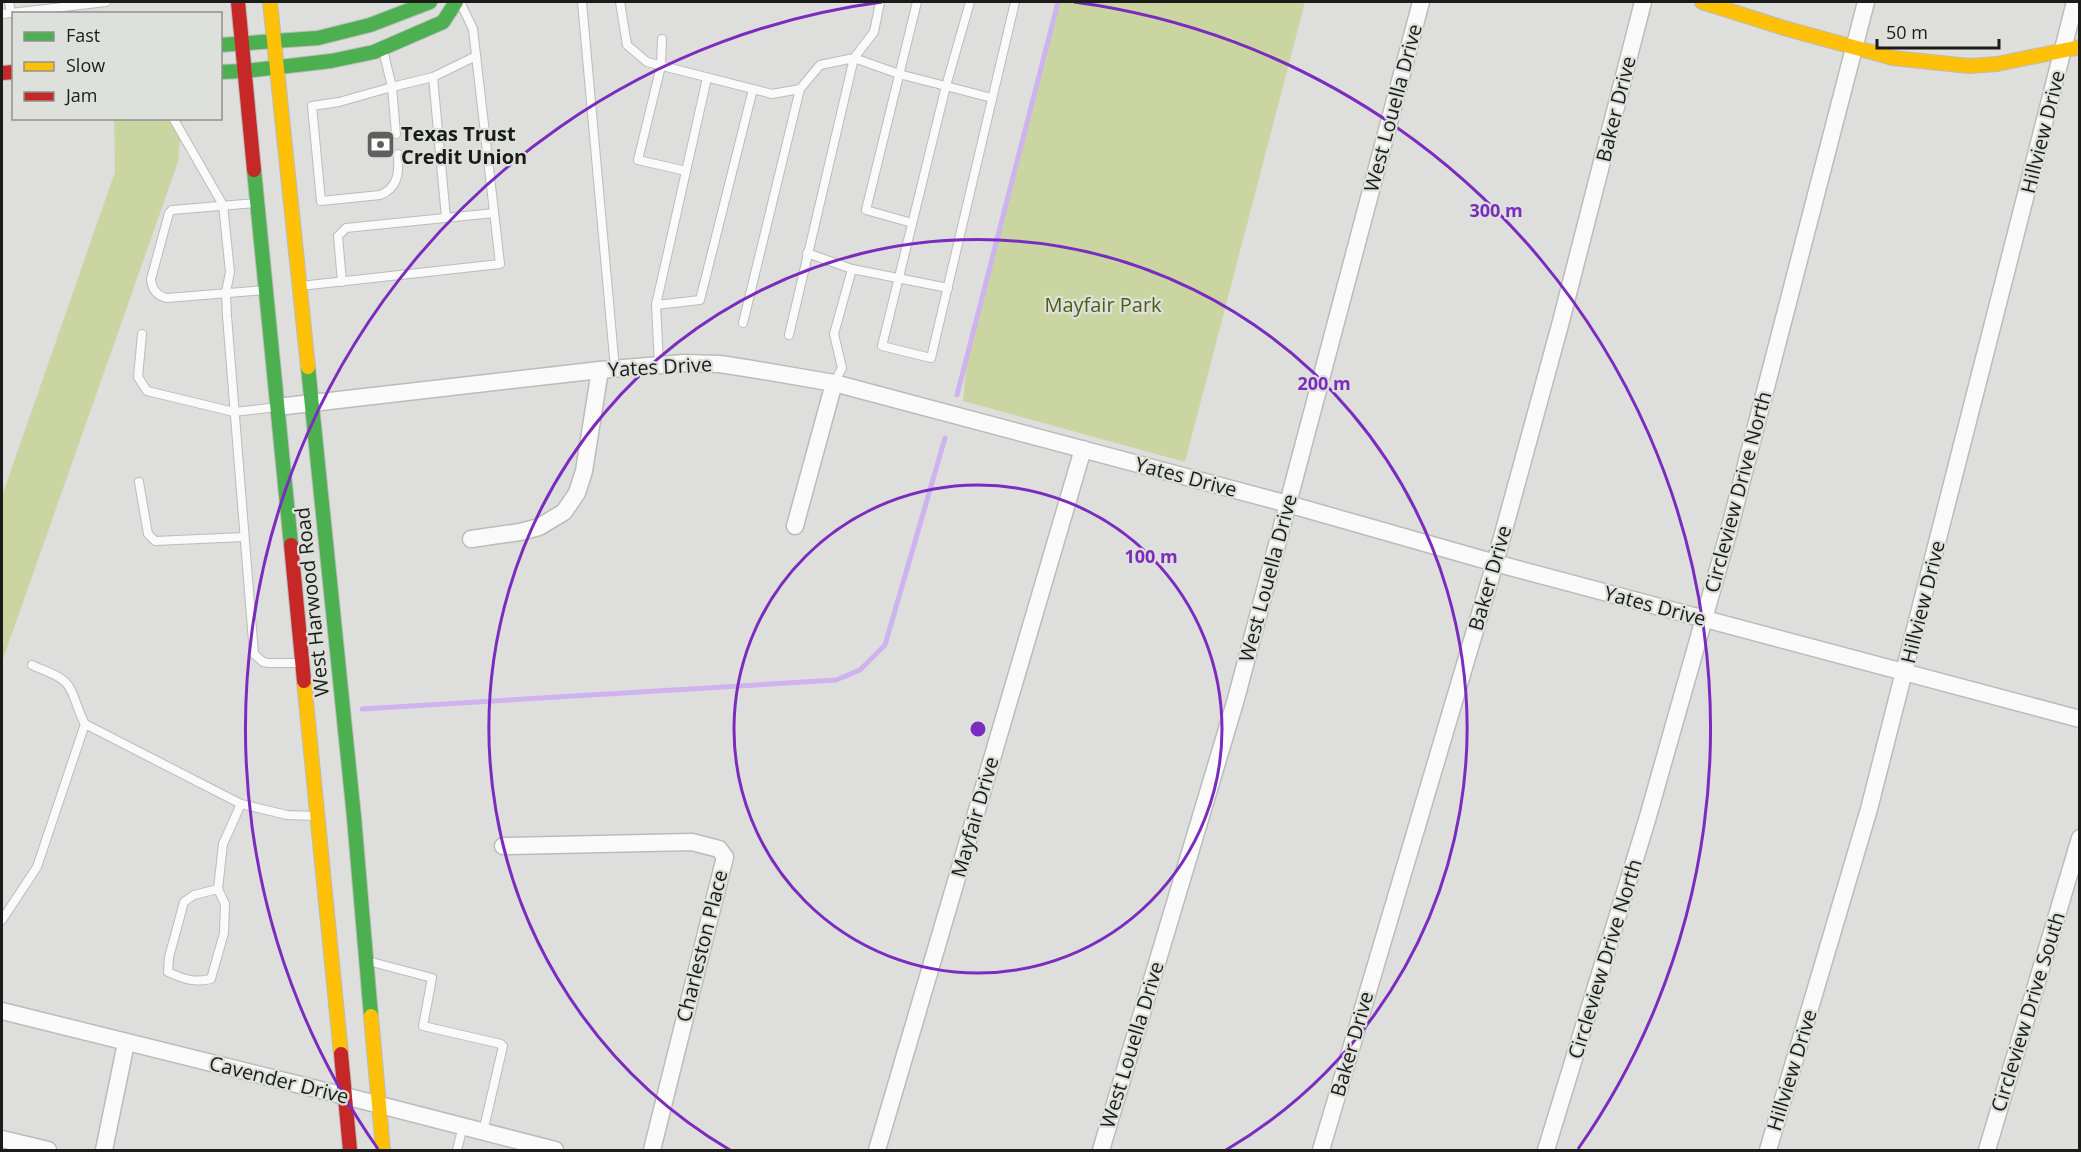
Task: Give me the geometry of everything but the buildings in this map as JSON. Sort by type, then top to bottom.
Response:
[{"type":"main road","name":"West Harwood Road","points":[[238,2],[350,1150]]},
{"type":"main road","name":"West Harwood Road","points":[[270,2],[354,817],[383,1150]]},
{"type":"main road","points":[[222,72],[331,61],[383,49],[443,22],[458,2]]},
{"type":"main road","points":[[1701,2],[1893,58],[1969,66],[1997,64],[2072,49]]},
{"type":"main road","points":[[222,45],[243,49],[318,38],[370,26],[423,3]]},
{"type":"street","name":"West Louella Drive","points":[[1101,1150],[1236,699],[1421,2]]},
{"type":"street","name":"Baker Drive","points":[[1321,1150],[1495,563],[1560,325],[1643,2]]},
{"type":"street","name":"Circleview Drive North","points":[[1546,1150],[1647,820],[1728,534],[1866,2]]},
{"type":"street","name":"Hillview Drive","points":[[1768,1150],[1869,809],[2072,49],[2075,2]]},
{"type":"street","name":"Yates Drive","points":[[277,407],[607,369],[684,363],[720,364],[834,383],[2079,719]]},
{"type":"street","points":[[471,539],[530,530],[564,512],[577,494],[584,471],[607,369]]},
{"type":"street","points":[[795,526],[834,383]]},
{"type":"street","name":"Mayfair Drive","points":[[877,1150],[1083,449]]},
{"type":"street","name":"Circleview Drive South","points":[[1987,1150],[2079,838]]},
{"type":"street","name":"Charleston Place","points":[[503,846],[692,842],[720,849],[724,857],[652,1150]]},
{"type":"street","name":"Cavender Drive","points":[[2,1011],[555,1150]]},
{"type":"street","points":[[104,1150],[126,1043]]},
{"type":"street","points":[[2,1139],[48,1150]]},
{"type":"lane","points":[[2,14],[11,13],[9,2]]},
{"type":"lane","points":[[19,12],[106,2]]},
{"type":"lane","points":[[299,286],[500,264],[473,29],[458,2]]},
{"type":"lane","points":[[582,2],[607,369]]},
{"type":"lane","points":[[620,2],[627,45],[647,62],[772,94],[800,89]]},
{"type":"lane","points":[[789,335],[854,58],[874,32],[880,2]]},
{"type":"lane","points":[[912,223],[866,210],[917,2]]},
{"type":"lane","points":[[970,2],[946,86],[882,346],[931,358],[1015,2]]},
{"type":"lane","points":[[662,39],[661,66],[638,160],[686,171]]},
{"type":"lane","points":[[383,49],[392,87],[396,134]]},
{"type":"lane","points":[[398,154],[398,176],[386,193],[321,201],[312,106],[343,101],[433,78],[476,56]]},
{"type":"lane","points":[[743,323],[800,89],[820,65],[854,58],[899,74],[992,98]]},
{"type":"lane","points":[[433,78],[446,218]]},
{"type":"lane","points":[[658,365],[656,305],[707,78]]},
{"type":"lane","points":[[656,305],[700,300],[753,89]]},
{"type":"lane","points":[[174,120],[223,206],[231,272],[226,292],[234,412],[255,654],[263,662],[268,663],[302,663]]},
{"type":"lane","points":[[257,203],[172,210],[169,213],[151,279],[152,287],[156,292],[161,297],[167,298],[266,290]]},
{"type":"lane","points":[[342,282],[338,236],[346,228],[494,213]]},
{"type":"lane","points":[[807,253],[852,268],[948,288]]},
{"type":"lane","points":[[834,383],[842,368],[834,334],[852,268]]},
{"type":"lane","points":[[142,334],[138,377],[147,391],[234,412],[277,407]]},
{"type":"lane","points":[[139,482],[147,534],[155,541],[244,537]]},
{"type":"lane","points":[[32,665],[65,681],[85,724],[241,804],[287,815],[317,816]]},
{"type":"lane","points":[[2,920],[37,867],[85,724]]},
{"type":"lane","points":[[218,889],[194,895],[184,902],[169,957],[168,972],[180,978],[200,982],[211,979],[224,933],[225,904],[218,889],[224,844],[241,804]]},
{"type":"lane","points":[[367,961],[431,977],[423,1026],[503,1046],[483,1132]]},
{"type":"lane","points":[[458,1150],[463,1126]]},
{"type":"green space","name":"Mayfair Park","points":[[1059,2],[1305,2],[1185,462],[963,401],[967,355]]},
{"type":"green space","points":[[114,120],[182,120],[178,162],[2,662],[2,496],[115,172]]},
{"type":"waterway","points":[[957,395],[1058,2]]},
{"type":"waterway","points":[[362,709],[836,680],[860,670],[885,645],[945,438]]},
{"type":"traffic: fast","points":[[222,45],[318,38],[370,25],[430,2]]},
{"type":"traffic: fast","points":[[222,72],[331,61],[374,52],[443,22],[456,2]]},
{"type":"traffic: fast","points":[[254,170],[291,545]]},
{"type":"traffic: fast","points":[[308,367],[354,817],[371,1016]]},
{"type":"traffic: slow","points":[[270,2],[308,367]]},
{"type":"traffic: slow","points":[[1702,2],[1784,28],[1893,58],[1969,66],[1997,64],[2080,47]]},
{"type":"traffic: slow","points":[[304,681],[341,1054]]},
{"type":"traffic: slow","points":[[371,1016],[383,1150]]},
{"type":"traffic: jam","points":[[238,2],[254,170]]},
{"type":"traffic: jam","points":[[2,73],[12,72]]},
{"type":"traffic: jam","points":[[291,545],[304,681]]},
{"type":"traffic: jam","points":[[341,1054],[350,1150]]},
{"type":"place","name":"Texas Trust Credit Union","points":[[380,145]]}]
